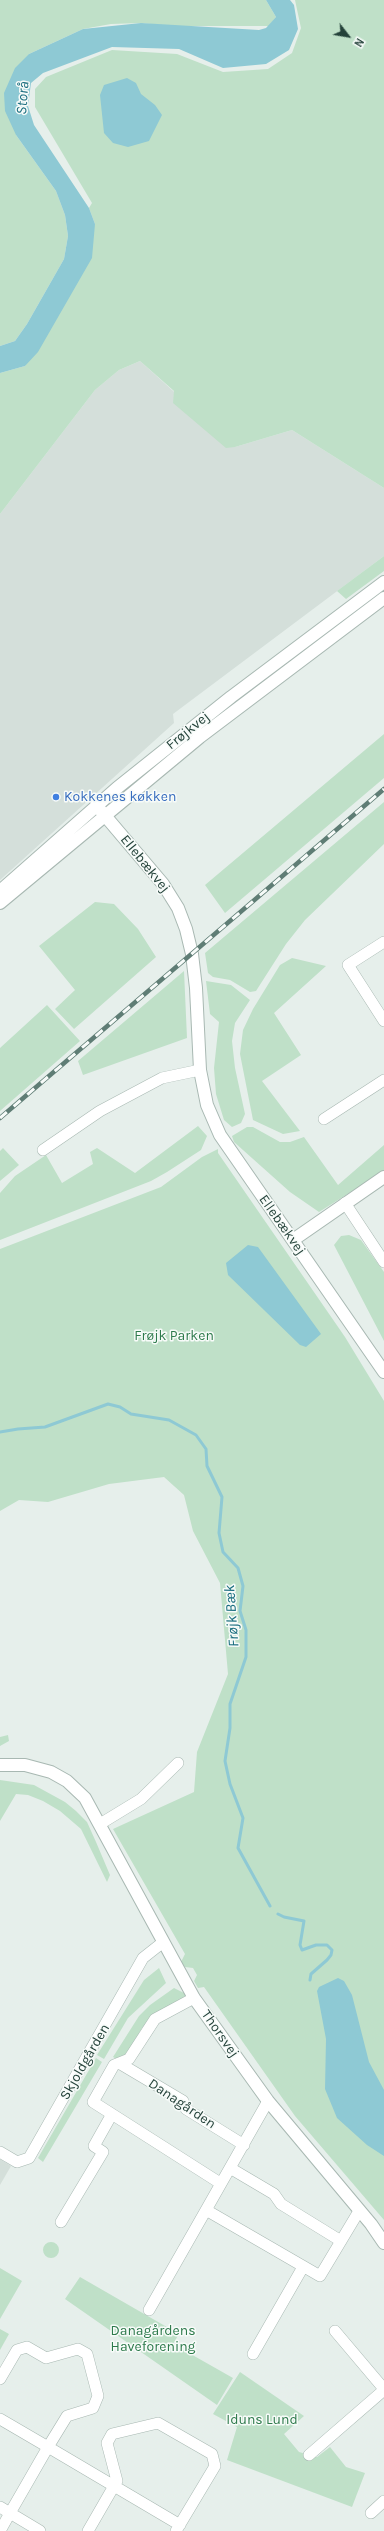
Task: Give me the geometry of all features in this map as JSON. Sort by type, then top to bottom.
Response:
[{"type":"street","name":"Frøjkvej","points":[[0,891],[96,806],[231,697],[384,582]]},
{"type":"street","name":"Frøjkvej","points":[[0,903],[200,737],[384,598]]},
{"type":"street","name":"Ellebækvej","points":[[96,806],[163,884],[178,908],[186,929],[192,954],[196,988],[200,1070],[207,1105],[220,1136],[384,1372]]},
{"type":"street","points":[[384,942],[348,965],[384,1021]]},
{"type":"street","points":[[42,1150],[100,1111],[162,1078],[200,1070]]},
{"type":"street","points":[[324,1119],[384,1080]]},
{"type":"street","points":[[293,1240],[344,1203],[384,1177]]},
{"type":"street","points":[[344,1203],[383,1260]]},
{"type":"street","points":[[100,1824],[141,1799],[178,1763]]},
{"type":"street","name":"Thorsvej","points":[[0,1765],[25,1764],[52,1772],[67,1781],[85,1798],[162,1943],[194,1998],[268,2101],[371,2224],[384,2243]]},
{"type":"street","name":"Skjoldgården","points":[[0,2152],[17,2162],[29,2158],[143,1958],[162,1943]]},
{"type":"street","points":[[194,1998],[155,2019],[129,2059],[114,2065],[93,2102],[220,2183]]},
{"type":"street","name":"Danagården","points":[[119,2063],[183,2100],[186,2109],[244,2145]]},
{"type":"street","points":[[149,2310],[268,2101]]},
{"type":"street","points":[[61,2222],[103,2152],[94,2146],[112,2114]]},
{"type":"street","points":[[230,2168],[274,2194],[281,2204],[341,2241]]},
{"type":"street","points":[[206,2210],[320,2276],[360,2211]]},
{"type":"street","name":"Thorsvej","points":[[371,2224],[384,2232]]},
{"type":"street","points":[[253,2354],[303,2267]]},
{"type":"street","points":[[309,2455],[384,2389],[335,2331]]},
{"type":"street","points":[[0,2379],[17,2350],[27,2347],[46,2358],[78,2349],[87,2354],[98,2396],[93,2408],[66,2416],[0,2531]]},
{"type":"street","points":[[0,2419],[114,2486],[178,2528],[215,2466],[212,2454],[158,2423],[112,2434],[107,2443],[117,2481],[114,2486],[88,2531]]},
{"type":"street","points":[[371,2513],[384,2501]]},
{"type":"street","points":[[0,2507],[40,2531]]},
{"type":"shaded area","points":[[140,361],[235,447],[292,430],[384,488],[384,556],[173,714],[174,723],[0,880],[0,514],[95,390],[119,370]]},
{"type":"shaded area","points":[[0,2159],[11,2166],[0,2185]]},
{"type":"green space","points":[[0,0],[266,0],[276,17],[269,26],[172,26],[141,23],[111,24],[83,29],[29,54],[16,135],[56,191],[65,215],[68,236],[64,259],[27,324],[15,341],[0,346]]},
{"type":"green space","points":[[295,0],[384,0],[384,488],[292,430],[235,447],[226,448],[173,403],[174,391],[140,361],[119,370],[95,390],[0,514],[0,373],[25,366],[95,224],[89,208],[92,203],[35,107],[35,89],[46,77],[112,50],[177,54],[223,72],[268,69],[292,53],[301,28]]},
{"type":"green space","points":[[384,556],[384,571],[346,599],[337,591]]},
{"type":"green space","points":[[384,734],[384,778],[225,913],[205,885]]},
{"type":"green space","points":[[384,802],[384,844],[305,920],[286,944],[256,991],[250,992],[230,980],[213,977],[208,973],[205,953]]},
{"type":"green space","points":[[95,902],[114,904],[138,929],[156,957],[74,1029],[55,1009],[75,990],[39,946]]},
{"type":"green space","points":[[292,958],[326,966],[274,1013],[301,1055],[262,1081],[300,1131],[283,1134],[253,1120],[240,1054],[243,1030],[253,1009],[280,965]]},
{"type":"green space","points":[[184,971],[187,1038],[83,1075],[78,1061]]},
{"type":"green space","points":[[206,981],[231,985],[250,1000],[235,1023],[232,1041],[235,1068],[245,1114],[241,1123],[232,1127],[224,1120],[216,1094],[214,1068],[219,1022],[210,1014]]},
{"type":"green space","points":[[47,1005],[80,1041],[0,1111],[0,1048]]},
{"type":"green space","points":[[198,1126],[207,1136],[201,1150],[167,1172],[151,1181],[0,1240],[0,1193],[15,1176],[46,1155],[62,1183],[93,1164],[90,1152],[97,1148],[135,1173]]},
{"type":"green space","points":[[247,1127],[253,1127],[280,1142],[290,1142],[304,1137],[338,1185],[384,1145],[384,1171],[319,1212],[290,1192],[234,1142],[232,1136]]},
{"type":"green space","points":[[3,1148],[19,1165],[0,1181],[0,1151]]},
{"type":"green space","name":"Frøjk Parken","points":[[218,1149],[218,1153],[345,1337],[384,1401],[384,2220],[295,2116],[204,1987],[198,1988],[194,1981],[197,1975],[193,1968],[185,1967],[181,1962],[185,1954],[113,1829],[194,1792],[197,1752],[228,1674],[220,1583],[193,1531],[184,1495],[164,1477],[109,1484],[48,1502],[19,1500],[0,1511],[0,1249],[161,1187],[202,1157]]},
{"type":"green space","points":[[349,1235],[361,1240],[384,1272],[384,1341],[334,1245],[341,1236]]},
{"type":"green space","points":[[8,1735],[9,1741],[0,1746],[0,1737]]},
{"type":"green space","points":[[0,1780],[34,1785],[65,1802],[76,1811],[87,1822],[96,1842],[110,1875],[107,1882],[81,1829],[60,1811],[43,1801],[28,1795],[16,1794],[0,1821]]},
{"type":"green space","points":[[159,1968],[166,1983],[128,2018],[104,2059],[97,2055],[144,1980]]},
{"type":"green space","points":[[174,1988],[186,1994],[183,1999],[152,2018],[142,2028],[125,2058],[120,2061],[113,2057],[139,2016],[150,2005]]},
{"type":"green space","points":[[96,2058],[102,2062],[43,2162],[38,2158]]},
{"type":"green space","points":[[48,2242],[54,2242],[59,2247],[57,2256],[54,2258],[48,2258],[43,2253],[43,2247]]},
{"type":"green space","points":[[0,2268],[22,2281],[0,2319]]},
{"type":"green space","name":"Danagårdens Haveforening","points":[[80,2277],[179,2334],[173,2344],[233,2378],[217,2405],[65,2299]]},
{"type":"green space","points":[[0,2329],[9,2334],[0,2350]]},
{"type":"green space","name":"Iduns Lund","points":[[240,2372],[304,2416],[284,2434],[299,2452],[317,2457],[330,2447],[346,2467],[365,2473],[352,2507],[227,2460],[237,2427],[213,2414]]},
{"type":"water","name":"Storå","points":[[266,0],[290,0],[294,5],[298,29],[289,50],[266,64],[223,68],[179,49],[112,47],[43,73],[31,83],[28,106],[34,125],[89,208],[95,224],[92,258],[38,352],[25,366],[0,373],[0,346],[15,341],[27,324],[64,259],[68,236],[65,215],[56,191],[16,135],[5,111],[4,93],[15,68],[29,54],[83,29],[141,23],[259,30],[266,28],[276,17]]},
{"type":"water","points":[[127,78],[136,83],[141,94],[155,105],[162,115],[149,141],[128,147],[113,143],[104,133],[100,95],[104,85]]},
{"type":"water","points":[[248,1245],[258,1247],[321,1334],[306,1347],[300,1345],[228,1275],[226,1263]]},
{"type":"water","points":[[338,1978],[344,1981],[352,1995],[369,2062],[384,2090],[384,2156],[367,2145],[337,2118],[325,2089],[326,2039],[317,1991],[319,1987]]},
{"type":"waterway","name":"Frøjk Bæk","points":[[0,1432],[45,1427],[108,1404],[120,1407],[131,1414],[169,1420],[196,1435],[206,1449],[207,1466],[222,1497],[219,1533],[223,1552],[238,1568],[243,1586],[240,1611],[246,1630],[246,1657],[230,1704],[230,1728],[225,1761],[230,1784],[243,1818],[238,1848],[270,1906]]},
{"type":"waterway","name":"Frøjk Bæk","points":[[278,1914],[284,1917],[304,1921],[300,1945],[302,1950],[316,1945],[327,1945],[332,1950],[331,1955],[327,1960],[311,1974],[310,1980]]},
{"type":"railway","points":[[0,1118],[384,789]]},
{"type":"place","name":"Kokkenes køkken","points":[[56,797]]}]
